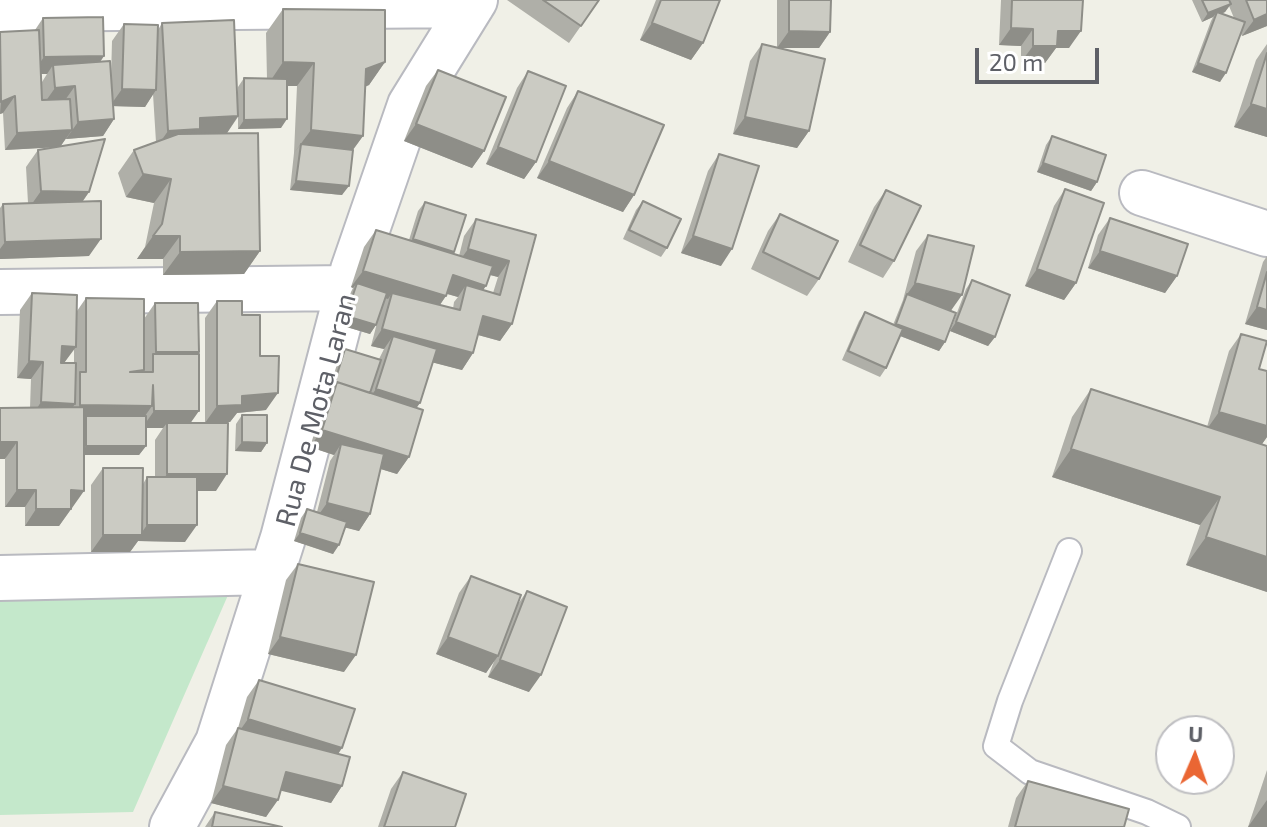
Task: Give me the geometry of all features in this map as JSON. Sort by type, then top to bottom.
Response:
[{"type":"street","points":[[0,9],[473,2]]},
{"type":"street","name":"Rua De Mota Laran","points":[[172,827],[218,742],[272,572],[348,288],[410,105],[473,2]]},
{"type":"street","points":[[1142,193],[1267,234]]},
{"type":"street","points":[[0,292],[348,288]]},
{"type":"street","points":[[0,578],[272,572]]},
{"type":"lane","points":[[1069,551],[1010,701],[996,746],[1030,772],[1147,812],[1178,827]]},
{"type":"green space","points":[[232,586],[133,812],[0,815],[0,591]]},
{"type":"building","points":[[543,0],[599,0],[581,26]]},
{"type":"building","points":[[661,0],[720,0],[703,43],[652,23]]},
{"type":"building","points":[[789,0],[831,0],[830,32],[789,31]]},
{"type":"building","points":[[1012,0],[1083,0],[1081,31],[1058,31],[1057,46],[1033,46],[1033,29],[1011,28]]},
{"type":"building","points":[[1202,0],[1229,0],[1231,4],[1208,13]]},
{"type":"building","points":[[1246,0],[1267,0],[1267,14],[1254,20]]},
{"type":"building","points":[[283,9],[385,10],[385,62],[366,69],[363,136],[311,130],[314,63],[283,62]]},
{"type":"building","points":[[1217,12],[1245,22],[1226,73],[1198,63]]},
{"type":"building","points":[[103,17],[104,56],[44,57],[43,18]]},
{"type":"building","points":[[234,20],[238,116],[200,118],[200,129],[168,131],[162,23]]},
{"type":"building","points":[[124,24],[158,25],[156,90],[122,89]]},
{"type":"building","points":[[39,30],[42,100],[70,99],[72,130],[17,133],[15,96],[1,102],[0,32]]},
{"type":"building","points":[[762,44],[825,59],[809,131],[745,117]]},
{"type":"building","points":[[1267,53],[1267,109],[1251,104]]},
{"type":"building","points":[[110,61],[114,119],[78,122],[75,86],[55,88],[53,65]]},
{"type":"building","points":[[438,70],[506,97],[484,151],[416,124]]},
{"type":"building","points":[[528,71],[566,86],[536,162],[498,147]]},
{"type":"building","points":[[244,78],[287,79],[287,119],[244,120]]},
{"type":"building","points":[[578,91],[664,125],[634,195],[549,161]]},
{"type":"building","points":[[258,133],[260,251],[180,252],[180,236],[153,236],[162,224],[171,179],[143,174],[134,150],[178,134]]},
{"type":"building","points":[[1052,136],[1106,155],[1097,182],[1043,163]]},
{"type":"building","points":[[105,139],[89,192],[41,191],[38,150]]},
{"type":"building","points":[[301,144],[353,150],[349,186],[296,181]]},
{"type":"building","points":[[719,154],[759,166],[732,249],[693,236]]},
{"type":"building","points":[[1065,189],[1104,203],[1076,283],[1037,269]]},
{"type":"building","points":[[886,190],[921,206],[894,261],[860,245]]},
{"type":"building","points":[[101,201],[101,239],[5,242],[3,204]]},
{"type":"building","points":[[643,201],[681,219],[667,248],[629,230]]},
{"type":"building","points":[[425,202],[466,215],[454,252],[413,239]]},
{"type":"building","points":[[780,214],[838,241],[819,279],[763,252]]},
{"type":"building","points":[[1110,218],[1188,244],[1177,276],[1100,251]]},
{"type":"building","points":[[476,219],[536,235],[512,324],[483,316],[473,353],[382,329],[392,293],[460,310],[466,285],[500,295],[509,261],[468,249]]},
{"type":"building","points":[[376,230],[493,266],[486,286],[453,275],[446,296],[363,271]]},
{"type":"building","points":[[928,235],[974,246],[962,295],[915,283]]},
{"type":"building","points":[[1267,272],[1267,310],[1257,307]]},
{"type":"building","points":[[972,280],[1010,295],[995,337],[956,322]]},
{"type":"building","points":[[357,283],[387,293],[376,325],[346,316]]},
{"type":"building","points":[[32,293],[77,295],[76,347],[62,346],[61,363],[76,363],[75,404],[41,402],[43,362],[29,361]]},
{"type":"building","points":[[907,294],[956,313],[945,342],[896,324]]},
{"type":"building","points":[[86,298],[144,299],[144,370],[130,372],[153,372],[153,354],[199,354],[199,411],[154,411],[153,385],[152,406],[80,405],[80,372],[86,372]]},
{"type":"building","points":[[217,301],[242,301],[242,315],[260,315],[260,356],[279,356],[278,393],[242,396],[242,405],[217,406]]},
{"type":"building","points":[[155,303],[198,303],[199,352],[156,352]]},
{"type":"building","points":[[865,312],[903,329],[886,368],[848,351]]},
{"type":"building","points":[[1241,334],[1267,341],[1259,369],[1267,371],[1267,426],[1219,412]]},
{"type":"building","points":[[393,336],[437,349],[420,403],[376,389]]},
{"type":"building","points":[[345,349],[381,360],[370,393],[337,382],[334,384]]},
{"type":"building","points":[[337,382],[423,410],[409,457],[322,430]]},
{"type":"building","points":[[1091,389],[1267,446],[1267,557],[1206,537],[1220,497],[1071,449]]},
{"type":"building","points":[[84,407],[84,491],[71,490],[71,509],[36,509],[36,490],[17,490],[17,442],[0,442],[0,408]]},
{"type":"building","points":[[242,415],[267,415],[267,443],[242,442]]},
{"type":"building","points":[[86,416],[146,416],[146,446],[86,446]]},
{"type":"building","points":[[167,423],[228,423],[227,474],[167,474]]},
{"type":"building","points":[[341,444],[384,454],[370,514],[327,503]]},
{"type":"building","points":[[103,468],[143,468],[142,535],[103,535]]},
{"type":"building","points":[[147,477],[197,477],[197,525],[147,525]]},
{"type":"building","points":[[307,509],[347,522],[339,545],[300,533]]},
{"type":"building","points":[[298,564],[374,582],[356,655],[280,637]]},
{"type":"building","points":[[471,576],[521,595],[498,656],[448,637]]},
{"type":"building","points":[[527,591],[567,607],[541,675],[500,660]]},
{"type":"building","points":[[259,680],[355,709],[342,748],[248,719]]},
{"type":"building","points":[[238,728],[350,757],[342,786],[286,772],[278,800],[223,786]]},
{"type":"building","points":[[403,772],[466,794],[455,827],[384,827]]},
{"type":"building","points":[[1028,781],[1129,809],[1124,827],[1015,827]]},
{"type":"building","points":[[215,812],[282,827],[212,827]]}]
